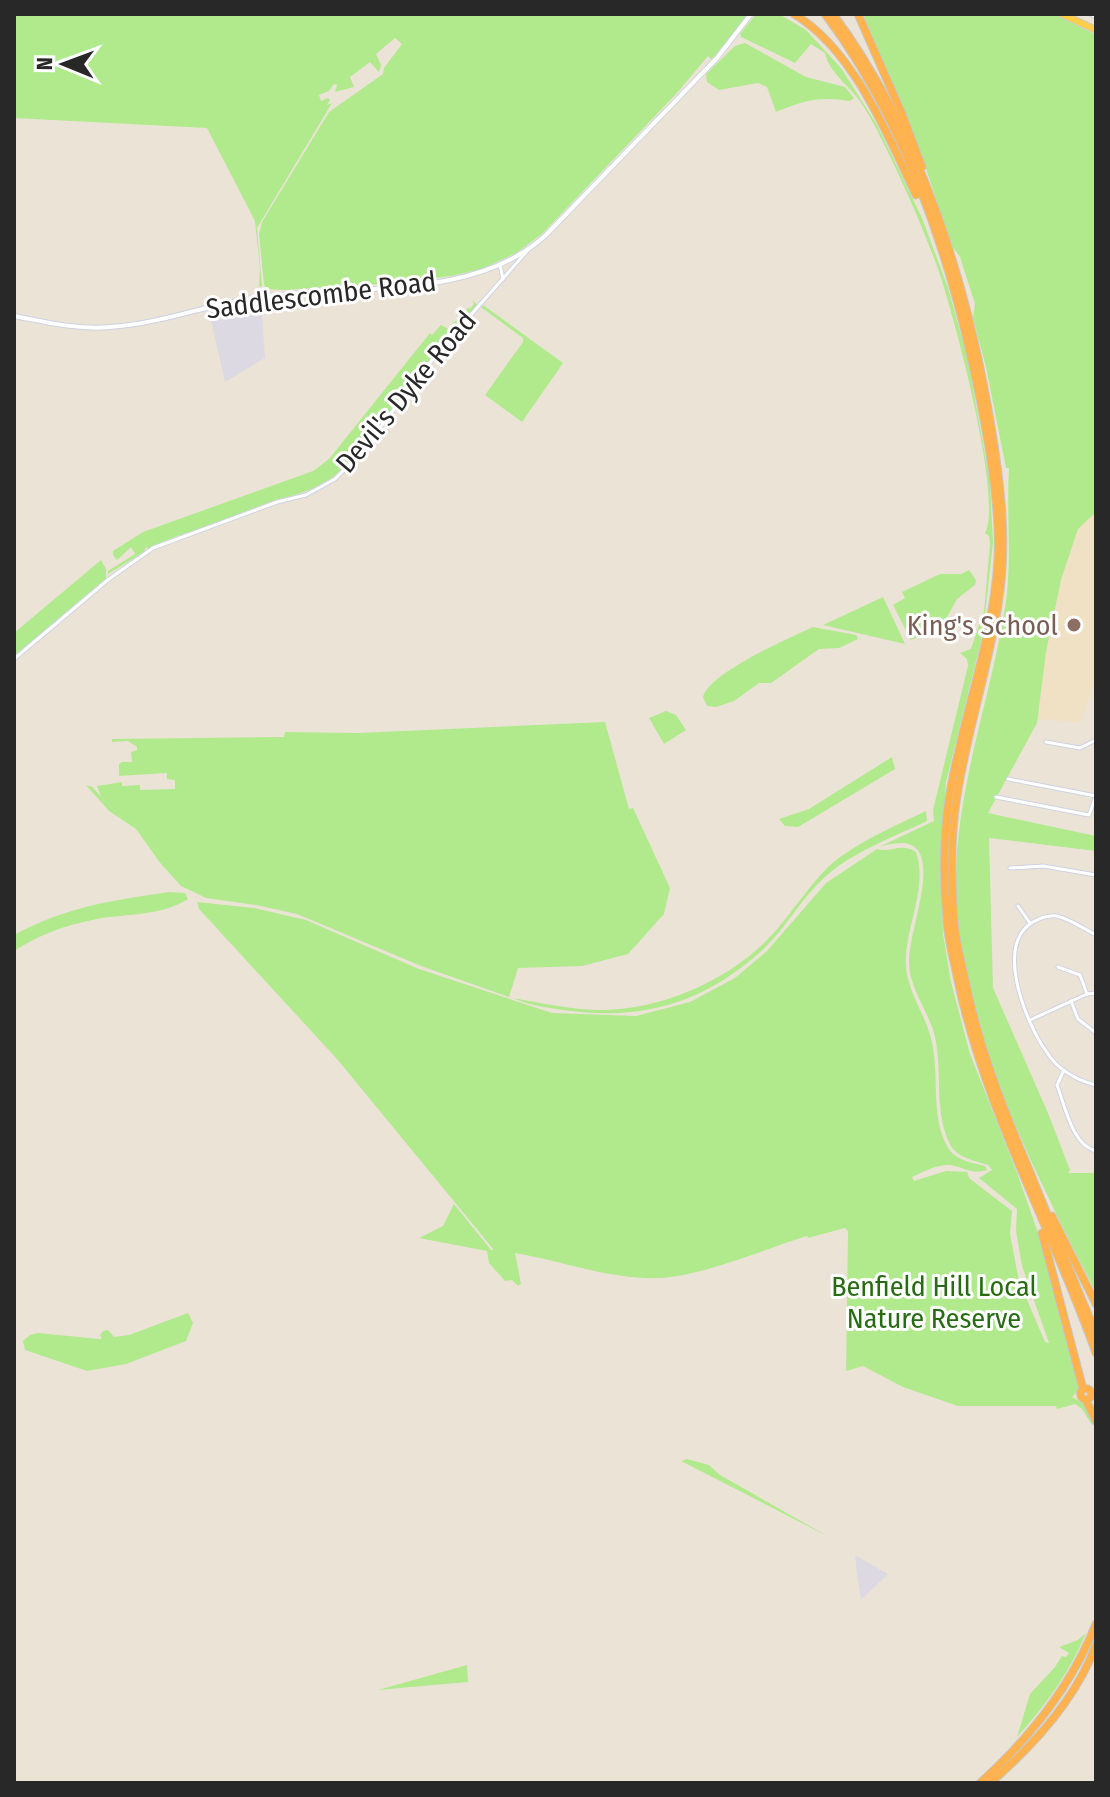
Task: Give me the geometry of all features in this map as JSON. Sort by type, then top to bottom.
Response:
[{"type":"highway","points":[[794,14],[826,41],[862,90],[885,130],[934,233]]},
{"type":"highway","points":[[825,14],[852,52],[888,117],[953,287],[976,375],[996,498],[998,558],[985,638],[950,794],[945,854],[947,924],[968,1029],[993,1103],[1096,1353]]},
{"type":"highway","points":[[833,14],[865,61],[894,115],[932,204]]},
{"type":"highway","points":[[858,14],[907,126],[961,293],[983,374],[1002,499],[1004,559],[999,605],[957,797],[952,843],[954,925],[974,1027],[999,1100],[1096,1333]]},
{"type":"highway","points":[[1031,1175],[1096,1304]]},
{"type":"highway","points":[[1034,1200],[1096,1421]]},
{"type":"highway","points":[[980,1783],[1011,1755],[1047,1713],[1085,1651],[1096,1624]]},
{"type":"highway","points":[[990,1783],[1017,1760],[1063,1706],[1095,1648]]},
{"type":"main road","points":[[1062,14],[1096,30]]},
{"type":"street","name":"Devil's Dyke Road","points":[[14,659],[109,579],[153,548],[277,502],[306,495],[335,479],[358,456],[440,350],[528,250],[559,222],[717,58],[751,14]]},
{"type":"street","points":[[1090,14],[1096,17]]},
{"type":"street","name":"Saddlescombe Road","points":[[14,316],[82,328],[113,327],[250,298],[459,278],[500,265],[528,250]]},
{"type":"street","points":[[500,265],[503,279]]},
{"type":"street","points":[[1046,742],[1080,748],[1096,740]]},
{"type":"street","points":[[1008,779],[1096,796],[1089,815]]},
{"type":"street","points":[[996,797],[1089,815],[1096,819]]},
{"type":"street","points":[[1010,868],[1043,866],[1096,875]]},
{"type":"street","points":[[1018,906],[1030,923]]},
{"type":"street","points":[[1096,935],[1056,916],[1041,918],[1030,923],[1019,941],[1014,970],[1019,994],[1046,1053],[1081,1081],[1096,1085]]},
{"type":"street","points":[[1058,967],[1080,975],[1087,994]]},
{"type":"street","points":[[1030,1020],[1087,994],[1096,993]]},
{"type":"street","points":[[1071,1001],[1078,1019],[1096,1033]]},
{"type":"street","points":[[1064,1070],[1057,1085],[1079,1141],[1096,1151]]},
{"type":"shaded area","points":[[216,310],[232,316],[262,311],[265,358],[225,382],[209,312]]},
{"type":"shaded area","name":"King's School","points":[[1096,512],[1096,676],[1081,723],[1037,719],[1046,652],[1061,580],[1078,529]]},
{"type":"shaded area","points":[[855,1555],[888,1574],[861,1600],[857,1575]]},
{"type":"green space","points":[[14,14],[748,14],[714,57],[711,59],[708,56],[677,93],[542,234],[516,253],[482,269],[451,276],[284,290],[266,289],[264,284],[259,234],[262,222],[329,112],[383,74],[402,44],[395,38],[376,54],[381,65],[379,72],[370,62],[350,77],[354,87],[335,92],[337,85],[334,84],[329,91],[319,95],[321,101],[330,100],[327,105],[332,103],[257,228],[262,286],[259,287],[255,221],[207,128],[14,118]]},
{"type":"green space","name":"Benfield Hill Local Nature Reserve","points":[[756,14],[779,14],[806,30],[841,68],[877,125],[922,218],[948,288],[968,360],[990,482],[993,543],[983,633],[946,782],[941,864],[943,934],[951,982],[970,1054],[1049,1264],[1078,1381],[1078,1391],[1072,1397],[1086,1405],[1095,1423],[1092,1425],[1075,1404],[1057,1409],[1056,1406],[958,1406],[903,1387],[863,1366],[846,1371],[848,1231],[845,1228],[807,1236],[714,1267],[660,1278],[605,1273],[515,1253],[521,1284],[518,1286],[512,1280],[505,1281],[489,1263],[487,1251],[419,1238],[443,1226],[454,1204],[494,1250],[337,1059],[199,909],[197,902],[254,908],[306,920],[419,969],[552,1013],[636,1016],[690,1002],[735,978],[767,951],[826,883],[877,849],[911,849],[916,852],[920,881],[908,939],[906,968],[932,1043],[940,1127],[954,1155],[985,1166],[987,1170],[973,1171],[945,1165],[912,1177],[914,1181],[946,1171],[967,1172],[969,1178],[1012,1211],[1010,1234],[1019,1281],[1045,1342],[1049,1343],[1022,1266],[1016,1231],[1017,1209],[979,1178],[992,1170],[988,1165],[958,1153],[945,1133],[935,1037],[912,981],[909,962],[922,890],[923,862],[919,852],[911,845],[900,843],[879,847],[934,821],[933,810],[968,666],[967,659],[960,653],[971,649],[984,611],[990,544],[989,536],[985,533],[989,513],[988,483],[974,402],[937,266],[904,186],[871,120],[860,101],[831,66],[825,53],[811,44],[795,63],[741,37],[740,34]]},
{"type":"green space","points":[[863,14],[1054,14],[1096,35],[1096,512],[1078,529],[1061,580],[1046,652],[1037,723],[988,813],[1096,836],[1096,851],[989,838],[993,988],[1048,1113],[1070,1170],[1068,1173],[1096,1173],[1096,1293],[1024,1146],[1003,1094],[969,988],[959,935],[956,882],[961,814],[1007,596],[1009,468],[1006,468],[973,318],[975,304],[960,257],[951,245],[921,153]]},
{"type":"green space","points":[[745,43],[806,77],[845,87],[854,98],[850,101],[812,100],[776,112],[767,87],[758,83],[719,90],[707,82],[706,74],[735,46]]},
{"type":"green space","points":[[473,300],[477,305],[356,455],[336,475],[307,491],[172,538],[149,550],[146,547],[144,552],[108,574],[108,571],[135,554],[131,547],[117,560],[113,551],[143,532],[313,471],[329,459],[430,333],[432,335],[441,325],[448,329],[465,314],[468,307],[470,309]]},
{"type":"green space","points":[[483,305],[563,363],[522,422],[485,395],[523,338],[481,307]]},
{"type":"green space","points":[[101,560],[106,569],[106,579],[14,657],[14,633]]},
{"type":"green space","points":[[969,570],[976,580],[975,585],[957,599],[941,628],[911,640],[893,605],[905,598],[902,592],[940,574],[961,574]]},
{"type":"green space","points":[[883,597],[905,644],[823,625]]},
{"type":"green space","points":[[813,627],[856,635],[858,639],[839,648],[819,649],[771,683],[759,683],[734,701],[716,707],[707,706],[703,697],[719,677],[751,657]]},
{"type":"green space","points":[[666,711],[676,715],[686,730],[664,744],[649,718]]},
{"type":"green space","points":[[605,722],[629,809],[633,808],[670,888],[664,914],[628,954],[582,966],[518,968],[509,997],[421,966],[297,914],[206,898],[181,886],[136,829],[109,811],[86,785],[92,787],[123,819],[101,796],[97,786],[122,782],[122,786],[140,785],[140,790],[175,789],[175,780],[167,779],[167,773],[119,776],[119,764],[132,762],[131,752],[137,747],[128,741],[112,742],[112,739],[284,737],[285,732],[359,733]]},
{"type":"green space","points":[[892,757],[895,769],[798,827],[785,826],[779,819],[809,809]]},
{"type":"green space","points":[[926,811],[927,821],[837,867],[817,885],[758,954],[737,971],[694,996],[648,1010],[624,1013],[572,1011],[513,998],[597,1010],[644,1005],[690,991],[732,968],[768,939],[820,876],[840,857]]},
{"type":"green space","points":[[170,892],[185,893],[188,899],[157,911],[67,926],[14,951],[14,935],[33,925],[71,911]]},
{"type":"green space","points":[[188,1313],[193,1323],[186,1341],[126,1364],[87,1371],[25,1350],[23,1341],[38,1333],[99,1339],[102,1339],[100,1335],[103,1331],[108,1330],[114,1337],[129,1335]]},
{"type":"green space","points":[[687,1459],[709,1465],[720,1475],[829,1537],[681,1461]]},
{"type":"green space","points":[[1086,1633],[1056,1688],[1017,1737],[1030,1694],[1062,1656],[1066,1657],[1069,1653],[1059,1647],[1078,1640]]},
{"type":"green space","points":[[467,1665],[468,1682],[378,1690]]},
{"type":"place","name":"King's School","points":[[1074,625]]}]
